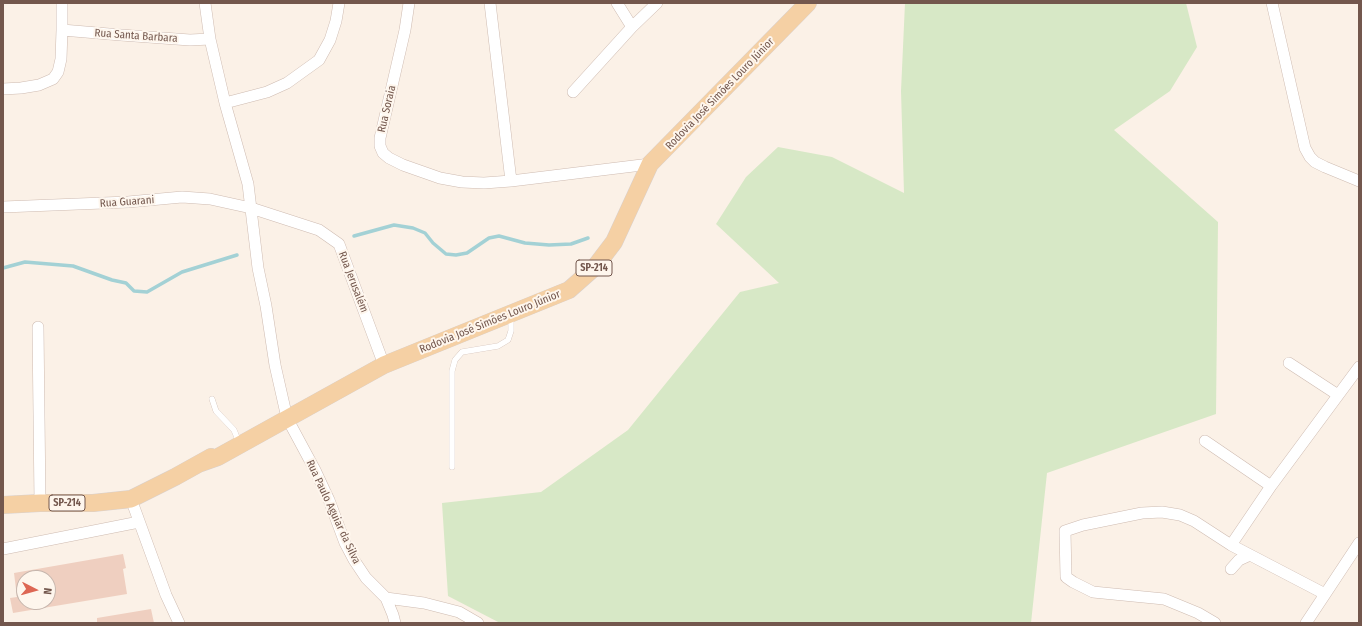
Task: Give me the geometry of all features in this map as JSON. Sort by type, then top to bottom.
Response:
[{"type":"main road","name":"Rodovia José Simões Louro Júnior","points":[[202,463],[218,457],[384,365],[569,290],[595,267],[614,242],[650,164],[808,3]]},
{"type":"main road","name":"Rodovia José Simões Louro Júnior","points":[[3,505],[93,503],[131,499],[202,463],[238,440],[268,428]]},
{"type":"street","points":[[3,89],[39,85],[53,79],[58,72],[61,59],[62,3]]},
{"type":"street","points":[[205,3],[210,39],[225,103],[248,184],[258,268],[266,306],[275,365],[287,418]]},
{"type":"street","points":[[225,103],[267,92],[287,83],[318,60],[330,40],[336,21],[339,3]]},
{"type":"street","name":"Rua Soraia","points":[[408,3],[405,30],[381,132],[380,146],[383,153],[389,158],[440,178],[462,182],[484,183],[650,164]]},
{"type":"street","points":[[490,3],[511,181]]},
{"type":"street","points":[[617,3],[632,27]]},
{"type":"street","points":[[573,92],[632,27],[658,3]]},
{"type":"street","points":[[1272,3],[1305,148],[1315,162],[1359,181]]},
{"type":"street","name":"Rua Santa Barbara","points":[[62,30],[190,40],[210,39]]},
{"type":"street","name":"Rua Guarani","points":[[3,207],[128,202],[182,197],[210,199],[251,208]]},
{"type":"street","name":"Rua Jerusalém","points":[[251,208],[319,230],[339,244],[384,365]]},
{"type":"street","points":[[38,327],[40,503]]},
{"type":"street","points":[[1289,363],[1338,395]]},
{"type":"street","points":[[1231,545],[1271,486],[1359,367]]},
{"type":"street","name":"Rua Paulo Aguiar da Silva","points":[[287,418],[318,476],[329,500],[345,543],[366,578],[386,598],[395,623]]},
{"type":"street","points":[[1205,441],[1271,486]]},
{"type":"street","points":[[131,499],[166,595],[179,623]]},
{"type":"street","points":[[1215,623],[1198,613],[1164,599],[1093,592],[1074,582],[1066,576],[1065,531],[1083,525],[1142,513],[1162,512],[1180,515],[1194,521],[1231,545],[1325,594]]},
{"type":"street","points":[[3,549],[139,522]]},
{"type":"street","points":[[1306,623],[1325,594],[1354,560],[1359,542]]},
{"type":"street","points":[[1231,569],[1239,560],[1250,555]]},
{"type":"street","points":[[386,598],[424,602],[459,612],[478,623]]},
{"type":"lane","points":[[452,467],[452,371],[455,360],[462,352],[498,346],[508,340],[511,331],[511,314]]},
{"type":"lane","points":[[212,399],[216,411],[234,430],[238,440]]},
{"type":"green space","points":[[905,3],[1186,3],[1197,47],[1170,91],[1114,130],[1218,222],[1216,414],[1047,473],[1031,623],[500,623],[448,596],[442,503],[541,492],[628,430],[740,292],[779,283],[716,224],[746,177],[778,147],[832,157],[904,193],[901,91]]},
{"type":"building","points":[[123,554],[126,568],[123,569],[127,594],[56,606],[56,570],[31,570]]},
{"type":"building","points":[[14,573],[16,573],[16,589]]},
{"type":"building","points":[[16,597],[16,610],[31,610],[13,613],[10,598]]},
{"type":"building","points":[[151,609],[154,623],[97,623],[97,618]]},
{"type":"waterway","points":[[354,236],[394,225],[413,228],[425,233],[433,243],[446,254],[456,255],[467,253],[489,238],[499,236],[525,243],[549,245],[571,244],[588,238]]},
{"type":"waterway","points":[[3,268],[25,262],[73,266],[112,280],[126,283],[134,291],[147,292],[182,272],[237,255]]}]
